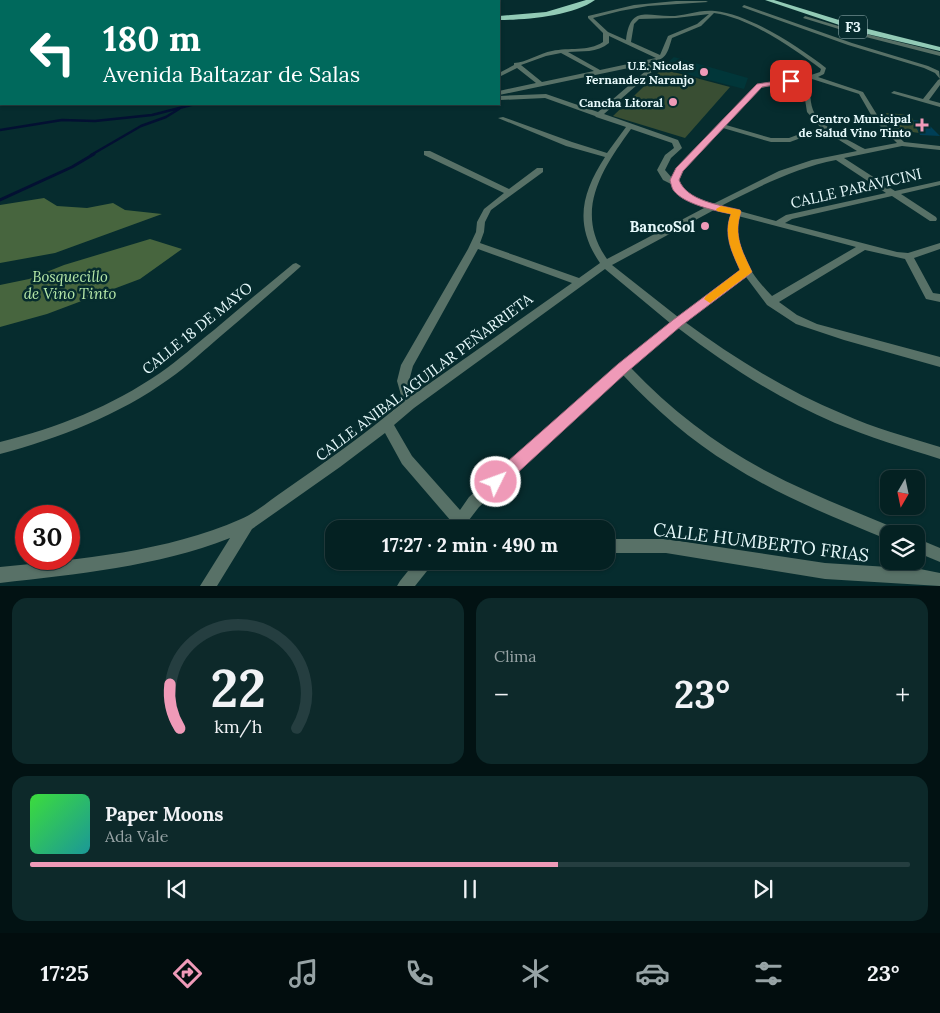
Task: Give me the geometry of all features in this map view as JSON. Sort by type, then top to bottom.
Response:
[{"type":"highway","points":[[500,18],[514,18],[551,12],[577,6],[592,0]]},
{"type":"highway","name":"F3","points":[[768,0],[866,31],[940,49]]},
{"type":"street","points":[[661,58],[606,33],[590,17],[620,7],[642,4],[706,2]]},
{"type":"street","points":[[744,6],[850,44],[933,69],[940,79],[925,101]]},
{"type":"street","points":[[628,43],[631,24],[636,19],[647,16],[672,17],[712,12],[728,14],[756,26],[824,69],[822,73],[801,80],[759,86],[679,170],[674,183]]},
{"type":"street","points":[[500,93],[645,64],[661,58],[670,36],[699,25],[712,12]]},
{"type":"street","points":[[805,16],[860,34],[940,54]]},
{"type":"street","points":[[500,74],[516,64],[561,50],[587,51],[599,48],[606,43],[606,33]]},
{"type":"street","points":[[561,50],[598,72]]},
{"type":"street","points":[[516,64],[541,84]]},
{"type":"street","points":[[598,116],[652,70],[645,64]]},
{"type":"street","points":[[812,77],[861,93],[876,119],[902,144]]},
{"type":"street","points":[[801,80],[807,90],[808,108],[812,115],[828,129],[864,152]]},
{"type":"street","points":[[894,93],[940,105]]},
{"type":"street","points":[[500,98],[546,96],[678,144],[678,148],[668,157],[661,170],[678,190],[713,208],[736,212],[908,256],[940,246]]},
{"type":"street","points":[[501,118],[569,144],[610,156]]},
{"type":"street","points":[[722,126],[771,140],[790,140],[808,133],[828,129]]},
{"type":"street","points":[[629,127],[610,156],[591,191],[587,222],[592,238],[605,264],[677,323],[777,388],[826,413],[873,433],[940,453]]},
{"type":"street","name":"CALLE ANIBAL AGUILAR PEÑARRIETA","points":[[0,575],[117,561],[164,551],[246,524],[342,459],[410,404],[605,264],[648,240],[782,173],[815,162],[902,144],[940,148]]},
{"type":"street","points":[[427,153],[511,193]]},
{"type":"street","points":[[837,157],[933,219]]},
{"type":"street","points":[[410,404],[403,381],[407,365],[475,245],[480,232],[481,222],[488,209],[540,170]]},
{"type":"street","name":"CALLE PARAVICINI","points":[[779,223],[789,217],[940,183]]},
{"type":"street","points":[[736,212],[733,222],[734,244],[746,272],[771,302],[787,314],[812,326],[940,362]]},
{"type":"street","points":[[475,245],[581,282]]},
{"type":"street","points":[[771,302],[865,246]]},
{"type":"street","points":[[908,256],[935,297]]},
{"type":"street","name":"CALLE 18 DE MAYO","points":[[0,448],[30,441],[66,428],[108,408],[158,380],[181,363],[296,266]]},
{"type":"street","points":[[464,520],[474,502],[623,368],[677,323],[746,272]]},
{"type":"street","points":[[623,368],[688,428],[744,467],[826,508],[880,529]]},
{"type":"street","points":[[387,424],[407,460],[455,520]]},
{"type":"street","points":[[208,586],[246,524]]},
{"type":"street","name":"CALLE HUMBERTO FRIAS","points":[[615,546],[666,546],[825,571],[920,577],[940,581]]},
{"type":"street","points":[[925,549],[940,555]]},
{"type":"street","points":[[405,586],[418,570]]},
{"type":"shaded area","points":[[674,57],[748,78],[744,89],[662,68]]},
{"type":"green space","name":"Cancha Litoral","points":[[662,69],[730,87],[685,138],[613,116]]},
{"type":"green space","points":[[886,113],[911,115],[919,133],[893,129]]},
{"type":"green space","name":"Bosquecillo de Vino Tinto","points":[[44,198],[57,206],[87,208],[113,203],[125,210],[162,214],[55,253],[0,263],[0,205]]},
{"type":"green space","name":"Bosquecillo de Vino Tinto","points":[[150,239],[182,249],[140,279],[47,314],[0,327],[0,285],[29,279],[64,265]]},
{"type":"building","name":"Centro Municipal de Salud Vino Tinto","points":[[913,120],[925,121],[940,136],[920,135]]},
{"type":"waterway","points":[[0,130],[62,120],[95,121],[152,115],[191,105]]},
{"type":"waterway","points":[[91,155],[141,126],[166,117],[179,109]]},
{"type":"waterway","points":[[0,200],[72,167],[94,154]]},
{"type":"slow traffic","points":[[710,299],[746,272],[734,244],[732,231],[736,212],[721,209]]},
{"type":"place","name":"U.E. Nicolas Fernandez Naranjo","points":[[704,72]]},
{"type":"place","name":"Cancha Litoral","points":[[673,102]]},
{"type":"place","name":"Centro Municipal de Salud Vino Tinto","points":[[922,125]]},
{"type":"place","name":"BancoSol","points":[[705,226]]},
{"type":"route","points":[[496,482],[623,368],[677,323],[746,272],[734,244],[732,231],[736,212],[713,208],[693,199],[678,190],[674,180],[679,170],[726,123],[759,86],[767,83],[791,81]]}]
